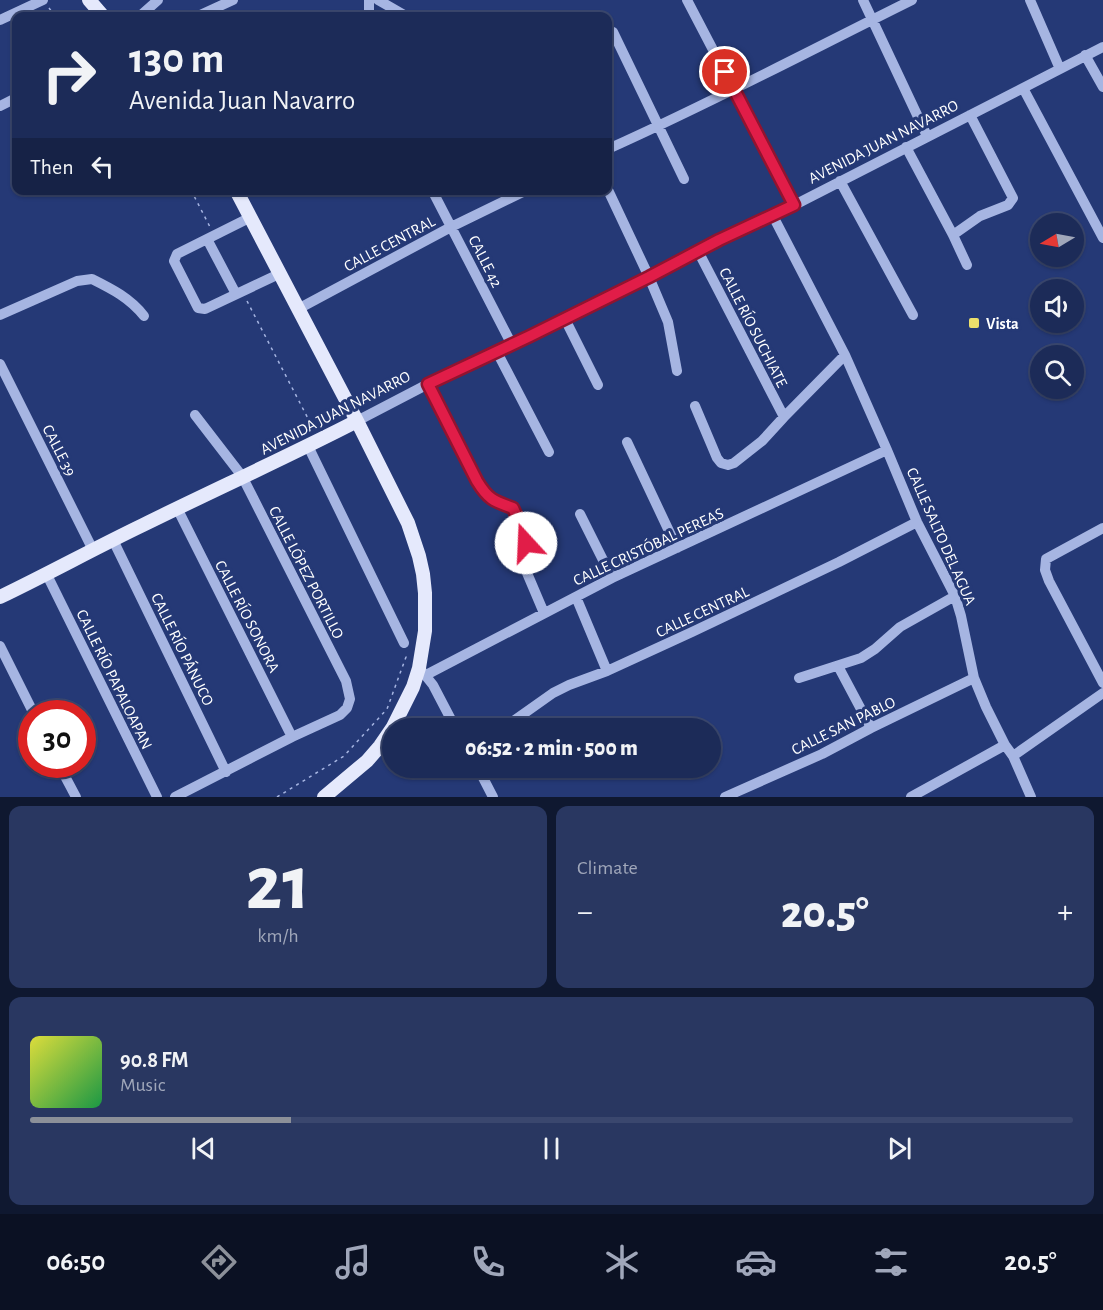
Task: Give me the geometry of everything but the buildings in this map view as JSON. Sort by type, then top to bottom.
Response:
[{"type":"main road","points":[[89,0],[100,12]]},
{"type":"main road","points":[[239,195],[408,523],[419,556],[424,583],[425,631],[422,672],[393,727],[380,746],[367,761],[324,797]]},
{"type":"main road","name":"AVENIDA JUAN NAVARRO","points":[[0,597],[357,421]]},
{"type":"street","points":[[18,12],[44,0]]},
{"type":"street","points":[[144,12],[158,0]]},
{"type":"street","points":[[207,12],[233,0]]},
{"type":"street","points":[[378,0],[398,12]]},
{"type":"street","points":[[687,0],[794,205]]},
{"type":"street","points":[[863,0],[927,136]]},
{"type":"street","points":[[612,147],[734,90],[912,0]]},
{"type":"street","points":[[1030,0],[1060,69]]},
{"type":"street","points":[[613,32],[684,180]]},
{"type":"street","name":"AVENIDA JUAN NAVARRO","points":[[357,421],[794,205],[1103,47]]},
{"type":"street","points":[[1085,55],[1103,87]]},
{"type":"street","points":[[1023,88],[1103,237]]},
{"type":"street","points":[[953,235],[980,216],[1008,205],[1013,198],[970,115]]},
{"type":"street","points":[[906,147],[967,265]]},
{"type":"street","points":[[840,181],[913,315]]},
{"type":"street","name":"CALLE 42","points":[[435,195],[512,345]]},
{"type":"street","name":"CALLE CENTRAL","points":[[298,309],[515,195]]},
{"type":"street","points":[[610,195],[668,322],[677,371]]},
{"type":"street","name":"CALLE SALTO DEL AGUA","points":[[772,216],[845,355],[917,522],[955,596],[962,616],[974,678],[1031,797]]},
{"type":"street","points":[[250,217],[177,254],[174,261],[198,308],[205,309],[279,274]]},
{"type":"street","points":[[210,237],[239,293]]},
{"type":"street","name":"CALLE RÍO SUCHIATE","points":[[698,251],[784,417]]},
{"type":"street","points":[[0,315],[77,280],[92,279],[126,297],[144,316]]},
{"type":"street","points":[[565,319],[598,385]]},
{"type":"street","points":[[496,352],[549,452]]},
{"type":"street","points":[[695,406],[717,458],[725,465],[734,463],[762,441],[845,355]]},
{"type":"street","name":"CALLE 39","points":[[0,364],[93,550]]},
{"type":"street","points":[[428,384],[485,494],[498,503],[512,507],[515,511],[525,537],[526,546],[523,558],[526,573],[544,613]]},
{"type":"street","name":"CALLE LÓPEZ PORTILLO","points":[[195,415],[242,476],[349,689],[350,699],[344,711],[292,737]]},
{"type":"street","points":[[627,442],[677,548]]},
{"type":"street","points":[[308,446],[402,645]]},
{"type":"street","name":"CALLE CRISTÓBAL PEREAS","points":[[422,672],[612,578],[887,450]]},
{"type":"street","name":"CALLE RÍO SONORA","points":[[177,508],[292,737]]},
{"type":"street","points":[[580,514],[612,578]]},
{"type":"street","name":"CALLE CENTRAL","points":[[518,718],[553,693],[569,685],[607,671],[828,567],[917,522]]},
{"type":"street","points":[[1103,528],[1046,559],[1045,566],[1049,581],[1103,683]]},
{"type":"street","name":"CALLE RÍO PÁNUCO","points":[[113,540],[226,772]]},
{"type":"street","name":"CALLE RÍO PAPALOAPAN","points":[[47,575],[157,797]]},
{"type":"street","points":[[799,678],[865,656],[900,627],[955,596]]},
{"type":"street","points":[[576,597],[607,671]]},
{"type":"street","points":[[0,646],[27,700]]},
{"type":"street","points":[[837,666],[871,728]]},
{"type":"street","points":[[422,672],[433,685],[450,718]]},
{"type":"street","name":"CALLE SAN PABLO","points":[[725,797],[822,754],[974,678]]},
{"type":"street","points":[[1013,756],[1103,693]]},
{"type":"street","points":[[175,797],[292,737]]},
{"type":"street","points":[[911,797],[1005,745]]},
{"type":"street","points":[[66,778],[76,797]]},
{"type":"street","points":[[483,778],[493,797]]},
{"type":"path","points":[[193,195],[210,237]]},
{"type":"path","points":[[239,293],[314,430]]},
{"type":"path","points":[[277,797],[344,756],[387,709],[406,657],[402,645]]},
{"type":"place","name":"Vista","points":[[974,323]]},
{"type":"route","points":[[526,543],[513,508],[498,503],[485,494],[428,384],[794,205],[725,72]]}]
